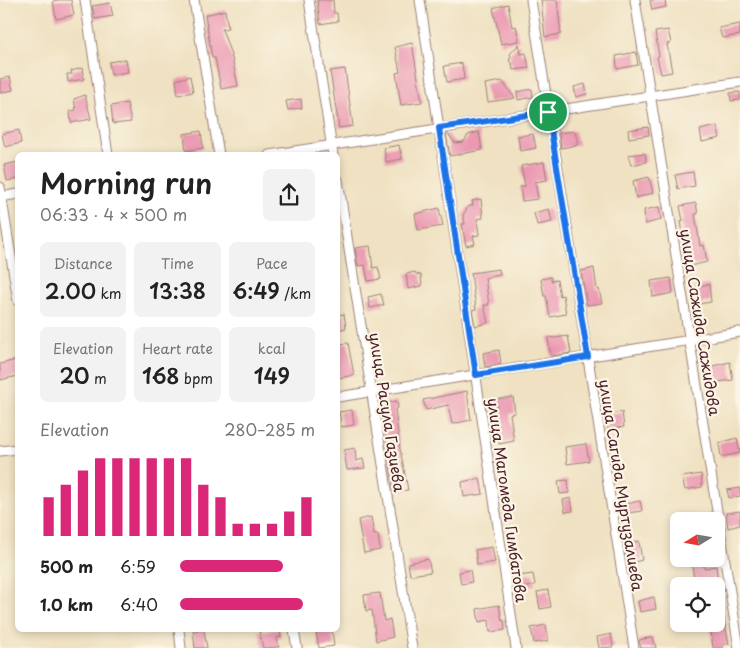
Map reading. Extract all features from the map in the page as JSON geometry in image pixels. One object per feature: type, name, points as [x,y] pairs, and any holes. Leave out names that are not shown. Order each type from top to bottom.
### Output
[{"type":"street","points":[[84,0],[108,152]]},
{"type":"street","points":[[194,0],[219,152]]},
{"type":"street","points":[[309,0],[333,152]]},
{"type":"street","name":"улица Магомеда Гимбатова","points":[[420,0],[516,648]]},
{"type":"street","name":"улица Сагида Муртузалиева","points":[[531,0],[634,648]]},
{"type":"street","name":"улица Сажида Сажидова","points":[[636,0],[739,648]]},
{"type":"street","points":[[289,152],[740,82]]},
{"type":"street","name":"улица Расула Газиева","points":[[340,193],[412,648]]},
{"type":"street","points":[[15,194],[0,194],[15,283]]},
{"type":"street","points":[[340,397],[740,332]]},
{"type":"street","points":[[0,451],[15,448]]},
{"type":"street","points":[[179,632],[181,648]]},
{"type":"street","points":[[294,632],[297,648]]},
{"type":"building","points":[[71,0],[74,15],[56,19],[53,1]]},
{"type":"building","points":[[317,0],[333,0],[334,13],[337,13],[338,21],[320,24]]},
{"type":"building","points":[[541,0],[557,0],[561,34],[545,37]]},
{"type":"building","points":[[650,0],[665,0],[666,7],[652,10]]},
{"type":"building","points":[[110,3],[113,16],[95,19],[92,6]]},
{"type":"building","points":[[508,4],[512,27],[516,26],[519,41],[501,44],[493,8]]},
{"type":"building","points":[[225,10],[228,28],[222,29],[232,58],[238,86],[221,89],[215,58],[212,58],[205,15]]},
{"type":"building","points":[[740,24],[740,35],[722,38],[719,28]]},
{"type":"building","points":[[668,30],[671,43],[667,44],[672,72],[661,74],[657,57],[659,56],[655,32]]},
{"type":"building","points":[[412,43],[422,102],[401,105],[396,73],[400,72],[395,47]]},
{"type":"building","points":[[519,44],[521,54],[526,53],[529,68],[513,70],[512,63],[509,61],[510,54]]},
{"type":"building","points":[[636,52],[638,65],[617,69],[616,56]]},
{"type":"building","points":[[126,59],[128,72],[111,75],[109,62]]},
{"type":"building","points":[[462,63],[464,79],[447,82],[444,66]]},
{"type":"building","points":[[82,68],[84,79],[68,82],[67,74],[72,74],[71,71]]},
{"type":"building","points":[[345,69],[353,126],[339,128],[330,71]]},
{"type":"building","points":[[190,76],[193,92],[178,95],[176,80]]},
{"type":"building","points":[[10,77],[13,90],[0,93],[0,79]]},
{"type":"building","points":[[502,81],[515,98],[488,102],[485,84]]},
{"type":"building","points":[[585,84],[587,94],[576,97],[574,87]]},
{"type":"building","points":[[532,89],[533,97],[518,100],[517,92]]},
{"type":"building","points":[[740,92],[740,100],[731,101],[730,93]]},
{"type":"building","points":[[85,95],[91,119],[71,123],[70,111],[76,110],[74,99]]},
{"type":"building","points":[[301,99],[302,108],[288,110],[286,101]]},
{"type":"building","points":[[127,103],[131,122],[113,124],[111,106]]},
{"type":"building","points":[[717,126],[720,138],[702,142],[700,130]]},
{"type":"building","points":[[648,127],[649,135],[629,138],[628,130]]},
{"type":"building","points":[[19,130],[21,143],[5,147],[2,134]]},
{"type":"building","points":[[201,131],[203,148],[186,151],[184,134]]},
{"type":"building","points":[[575,131],[578,145],[561,148],[559,133]]},
{"type":"building","points":[[479,132],[482,150],[450,156],[446,134],[455,143],[464,142],[468,135]]},
{"type":"building","points":[[533,134],[536,148],[520,151],[518,136]]},
{"type":"building","points":[[399,145],[402,159],[386,162],[384,148]]},
{"type":"building","points":[[645,153],[646,162],[631,165],[628,155]]},
{"type":"building","points":[[544,162],[547,180],[535,182],[538,199],[522,201],[520,187],[525,186],[521,166]]},
{"type":"building","points":[[15,163],[15,180],[7,181],[4,165]]},
{"type":"building","points":[[693,172],[695,186],[678,189],[675,175]]},
{"type":"building","points":[[649,177],[653,193],[636,198],[633,181]]},
{"type":"building","points":[[481,199],[483,218],[477,219],[479,235],[473,236],[475,244],[466,246],[462,224],[465,224],[463,215],[468,207],[473,205],[472,201]]},
{"type":"building","points":[[696,203],[698,214],[695,214],[700,246],[704,245],[707,262],[690,266],[685,247],[680,206]]},
{"type":"building","points":[[659,207],[661,220],[645,224],[644,210]]},
{"type":"building","points":[[439,208],[443,226],[418,230],[415,214]]},
{"type":"building","points":[[549,209],[552,222],[537,225],[534,213]]},
{"type":"building","points":[[370,246],[373,268],[378,267],[381,279],[368,281],[365,265],[358,266],[355,248]]},
{"type":"building","points":[[594,268],[597,290],[599,289],[602,303],[587,305],[581,271]]},
{"type":"building","points":[[499,269],[500,275],[485,278],[489,305],[484,305],[488,323],[475,326],[472,310],[476,309],[471,273]]},
{"type":"building","points":[[415,272],[421,275],[422,286],[408,289],[406,274]]},
{"type":"building","points":[[551,277],[551,281],[557,280],[560,296],[563,295],[566,314],[550,317],[541,279]]},
{"type":"building","points":[[671,278],[673,293],[653,297],[651,281]]},
{"type":"building","points":[[709,284],[711,302],[698,304],[695,287]]},
{"type":"building","points":[[381,294],[384,305],[370,308],[368,297]]},
{"type":"building","points":[[344,314],[346,328],[340,330],[340,315]]},
{"type":"building","points":[[568,336],[571,353],[551,356],[548,339],[550,337]]},
{"type":"building","points":[[348,343],[354,375],[340,378],[340,344]]},
{"type":"building","points":[[499,350],[501,364],[485,367],[483,353]]},
{"type":"building","points":[[15,360],[15,377],[0,380],[0,364]]},
{"type":"building","points":[[730,362],[733,380],[710,383],[708,367]]},
{"type":"building","points":[[467,391],[471,420],[452,424],[448,405],[426,410],[423,400]]},
{"type":"building","points":[[513,397],[515,413],[510,414],[514,441],[499,444],[495,409],[497,407],[496,399]]},
{"type":"building","points":[[397,401],[398,408],[395,409],[408,490],[394,492],[381,404]]},
{"type":"building","points":[[352,410],[354,425],[342,427],[340,412]]},
{"type":"building","points":[[622,412],[624,427],[608,429],[605,415]]},
{"type":"building","points":[[737,438],[740,453],[721,457],[719,443]]},
{"type":"building","points":[[586,444],[589,461],[567,464],[565,447]]},
{"type":"building","points":[[355,448],[356,461],[363,459],[365,468],[347,470],[344,450]]},
{"type":"building","points":[[701,474],[702,487],[685,490],[682,477]]},
{"type":"building","points":[[480,478],[483,494],[464,497],[462,482]]},
{"type":"building","points":[[568,480],[569,493],[560,494],[558,481]]},
{"type":"building","points":[[740,488],[740,496],[729,498],[727,490]]},
{"type":"building","points":[[571,498],[573,511],[565,512],[563,500]]},
{"type":"building","points":[[640,501],[642,511],[620,514],[619,505]]},
{"type":"building","points":[[740,511],[740,525],[728,528],[726,513]]},
{"type":"building","points":[[371,517],[374,535],[378,535],[380,550],[364,553],[358,520]]},
{"type":"building","points":[[639,541],[642,560],[627,564],[624,545]]},
{"type":"building","points":[[492,547],[495,562],[477,565],[475,550]]},
{"type":"building","points":[[428,559],[431,572],[410,575],[408,563]]},
{"type":"building","points":[[692,568],[716,568],[717,577],[694,577]]},
{"type":"building","points":[[470,570],[472,582],[461,584],[459,572]]},
{"type":"building","points":[[533,574],[535,585],[519,589],[518,576]]},
{"type":"building","points":[[548,590],[551,607],[540,609],[537,592]]},
{"type":"building","points":[[380,593],[384,621],[390,619],[393,637],[376,641],[372,610],[366,611],[364,595]]},
{"type":"building","points":[[654,597],[656,609],[640,612],[638,601]]},
{"type":"building","points":[[499,605],[505,630],[490,632],[489,620],[479,622],[477,609]]},
{"type":"building","points":[[546,625],[548,641],[534,643],[531,628]]},
{"type":"building","points":[[725,625],[729,644],[723,644],[723,648],[713,648],[711,632],[725,632]]},
{"type":"building","points":[[193,632],[204,632],[207,648],[195,648]]},
{"type":"building","points":[[259,632],[280,632],[281,637],[277,638],[279,647],[263,648]]},
{"type":"building","points":[[316,632],[332,632],[334,646],[319,648]]},
{"type":"building","points":[[611,634],[613,647],[599,648],[597,637]]},
{"type":"building","points":[[653,637],[656,648],[641,648],[639,640]]},
{"type":"route","points":[[548,112],[588,357],[476,375],[439,128],[548,112]]}]
